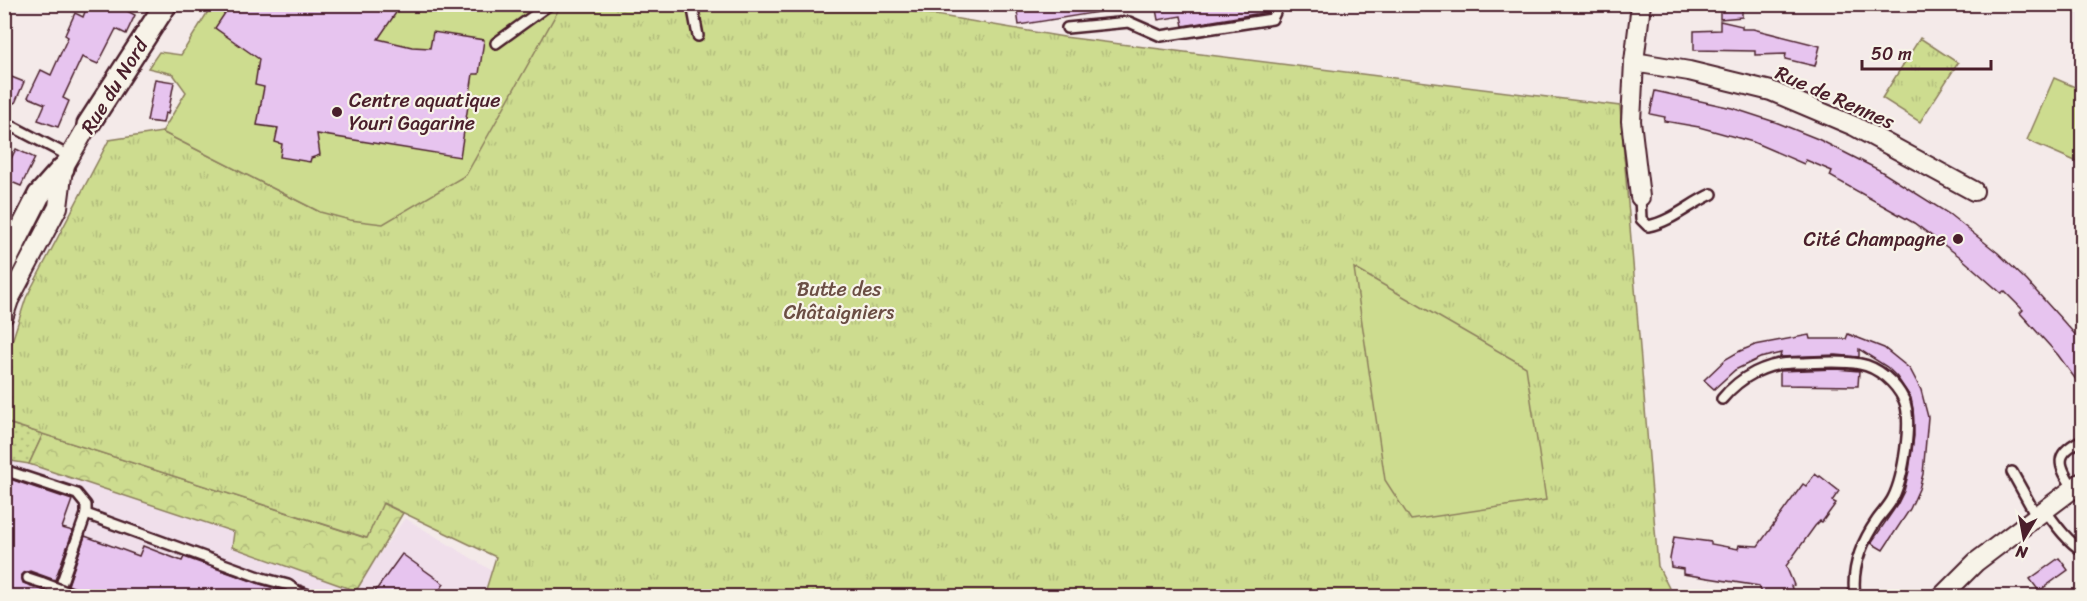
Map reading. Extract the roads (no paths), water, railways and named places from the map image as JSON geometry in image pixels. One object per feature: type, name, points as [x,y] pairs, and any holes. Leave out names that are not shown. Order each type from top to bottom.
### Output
[{"type":"street","name":"Rue du Nord","points":[[4,264],[39,195],[67,163],[88,125],[166,4]]},
{"type":"street","points":[[1640,197],[1631,121],[1634,62],[1641,4]]},
{"type":"street","name":"Rue de Rennes","points":[[1634,62],[1689,70],[1771,91],[1854,126],[1974,191]]},
{"type":"street","name":"Rue du Nord","points":[[4,315],[9,300],[58,207],[67,163]]},
{"type":"street","points":[[1942,597],[1976,562],[2078,485]]},
{"type":"lane","points":[[496,43],[550,4]]},
{"type":"lane","points":[[692,4],[698,36]]},
{"type":"lane","points":[[1067,28],[1129,22],[1161,36],[1272,19],[1279,4]]},
{"type":"lane","points":[[4,122],[67,163]]},
{"type":"lane","points":[[1640,197],[1641,219],[1648,226],[1657,225],[1697,200],[1712,194]]},
{"type":"lane","points":[[1722,399],[1732,386],[1760,369],[1788,362],[1859,364],[1876,369],[1893,383],[1905,401],[1907,423],[1903,469],[1893,499],[1864,541],[1853,580],[1855,597]]},
{"type":"lane","points":[[2078,485],[2061,469],[2062,457],[2065,451],[2082,440]]},
{"type":"lane","points":[[4,470],[77,494],[86,506],[86,514],[57,597]]},
{"type":"lane","points":[[2012,472],[2041,513],[2082,550]]},
{"type":"lane","points":[[86,514],[262,578],[288,585],[304,597]]},
{"type":"lane","points":[[28,578],[74,595]]},
{"type":"place","name":"Centre aquatique Youri Gagarine","points":[[337,112]]},
{"type":"place","name":"Cité Champagne","points":[[1958,239]]},
{"type":"park label","name":"Butte des Châtaigniers","points":[[839,300]]}]
